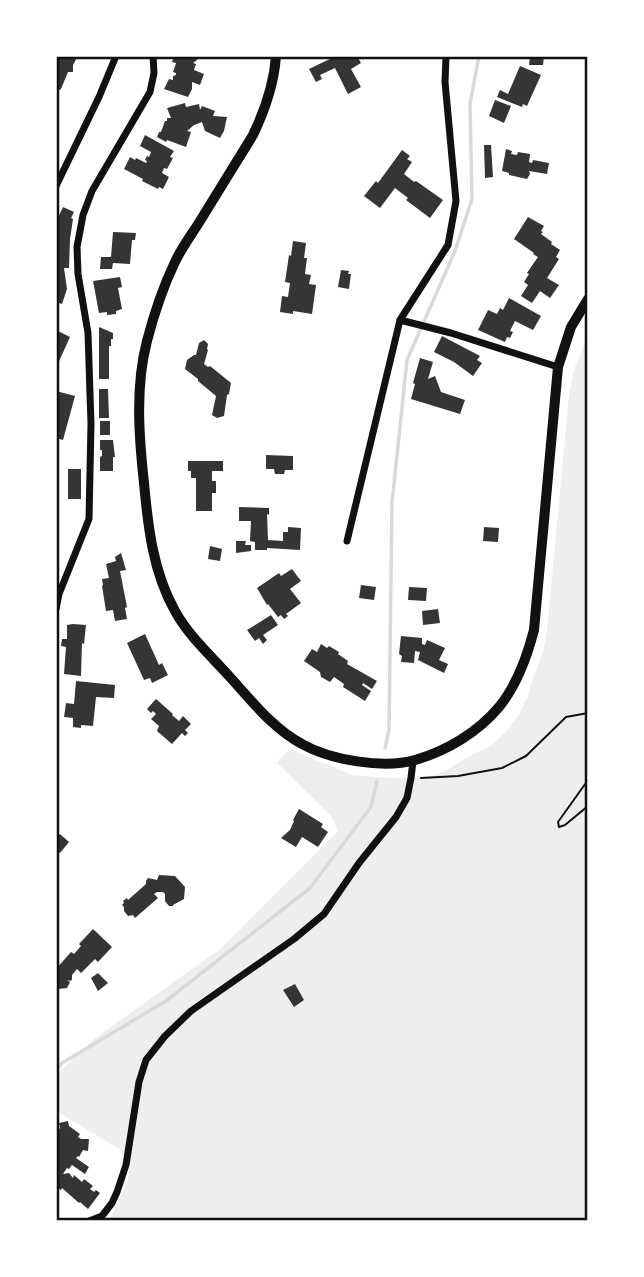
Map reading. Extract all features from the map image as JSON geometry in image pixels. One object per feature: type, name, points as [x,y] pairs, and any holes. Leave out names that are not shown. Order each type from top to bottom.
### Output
[{"type":"main road","points":[[276,56],[270,95],[253,135],[176,260],[160,297],[146,344],[139,416],[141,462],[156,569],[176,613],[200,645],[290,737],[314,750],[352,761],[413,761],[454,744],[470,734],[499,706],[510,690],[529,650],[534,630],[558,367],[571,327],[588,299]]},
{"type":"street","points":[[56,186],[116,56]]},
{"type":"street","points":[[56,609],[59,594],[89,519],[88,333],[78,274],[78,247],[83,215],[92,191],[150,92],[154,73],[153,56]]},
{"type":"street","points":[[347,541],[400,320],[448,245],[456,201],[445,82],[446,56]]},
{"type":"street","points":[[400,320],[558,367]]},
{"type":"street","points":[[89,1221],[102,1216],[117,1192],[125,1165],[139,1082],[146,1060],[165,1036],[191,1011],[294,939],[324,914],[359,863],[396,817],[407,798],[413,761]]},
{"type":"path","points":[[417,778],[458,776],[502,768],[526,756],[566,717],[588,713]]},
{"type":"path","points":[[588,780],[558,822],[559,827],[588,806]]},
{"type":"shaded area","points":[[588,334],[588,1221],[109,1221],[127,1182],[130,1166],[119,1149],[56,1111],[56,1075],[94,1039],[219,950],[338,831],[331,816],[277,763],[289,749],[352,775],[418,778],[436,775],[490,746],[507,731],[518,716],[543,653],[569,395],[574,370]]},
{"type":"building","points":[[56,56],[78,56],[73,72],[68,72],[61,89],[56,92]]},
{"type":"building","points":[[174,56],[198,56],[193,63],[196,64],[194,70],[204,74],[200,85],[192,82],[188,97],[164,89],[169,79],[173,80],[176,75],[173,72],[176,63],[172,62]]},
{"type":"building","points":[[331,56],[357,56],[361,63],[351,69],[361,87],[348,94],[335,68],[320,75],[322,79],[316,82],[309,69],[332,58]]},
{"type":"building","points":[[530,56],[544,56],[543,65],[529,65]]},
{"type":"building","points":[[520,66],[541,75],[527,106],[523,104],[522,107],[497,97],[500,90],[508,94]]},
{"type":"building","points":[[495,100],[511,106],[504,123],[489,116]]},
{"type":"building","points":[[185,103],[186,107],[199,104],[200,110],[202,106],[215,111],[213,116],[227,117],[220,138],[205,131],[202,122],[187,131],[191,132],[186,147],[157,137],[167,118],[171,118],[167,108]]},
{"type":"building","points":[[145,135],[174,151],[167,169],[164,168],[162,173],[169,177],[163,189],[142,181],[143,179],[124,169],[130,157],[146,163],[145,160],[151,152],[140,146]]},
{"type":"building","points":[[484,145],[491,145],[493,177],[485,178]]},
{"type":"building","points":[[506,149],[512,151],[511,154],[530,154],[529,162],[532,163],[533,160],[549,163],[547,174],[529,171],[527,179],[502,171]]},
{"type":"building","points":[[402,150],[410,156],[407,159],[412,162],[404,174],[443,200],[430,218],[395,188],[380,208],[364,196],[376,181],[378,183]]},
{"type":"building","points":[[63,207],[74,212],[71,218],[69,268],[64,268],[67,289],[62,304],[56,302],[56,222]]},
{"type":"building","points":[[528,217],[544,226],[541,234],[560,250],[556,257],[559,259],[547,278],[559,285],[550,298],[540,291],[532,303],[521,296],[528,285],[524,282],[529,274],[527,273],[538,257],[514,239]]},
{"type":"building","points":[[113,232],[136,233],[135,240],[132,240],[130,264],[113,263],[112,269],[100,269],[101,257],[111,257]]},
{"type":"building","points":[[293,241],[306,243],[305,274],[311,275],[309,284],[316,285],[312,314],[280,312],[282,296],[288,297],[290,283],[285,282]]},
{"type":"building","points":[[341,270],[351,274],[349,289],[338,287]]},
{"type":"building","points":[[120,277],[122,287],[118,288],[122,309],[116,311],[116,314],[99,313],[93,281]]},
{"type":"building","points":[[509,298],[541,316],[533,330],[515,321],[510,331],[513,332],[505,342],[478,330],[488,310],[497,314],[500,308],[503,310]]},
{"type":"building","points":[[99,327],[113,333],[109,346],[109,379],[99,379]]},
{"type":"building","points":[[56,330],[70,337],[56,368]]},
{"type":"building","points":[[442,336],[480,356],[477,360],[482,363],[473,376],[434,352]]},
{"type":"building","points":[[204,340],[208,344],[208,350],[204,364],[231,383],[224,416],[217,418],[212,415],[216,396],[185,369],[187,360],[196,355],[199,343]]},
{"type":"building","points":[[420,358],[433,362],[428,379],[435,376],[441,392],[465,400],[460,414],[411,399]]},
{"type":"building","points":[[99,389],[108,389],[109,418],[99,418]]},
{"type":"building","points":[[56,391],[75,396],[63,440],[56,438]]},
{"type":"building","points":[[100,421],[110,421],[110,435],[100,435]]},
{"type":"building","points":[[100,440],[113,440],[113,471],[100,471]]},
{"type":"building","points":[[266,455],[293,456],[293,470],[275,474],[274,469],[266,469]]},
{"type":"building","points":[[188,461],[223,461],[223,471],[212,471],[212,481],[216,481],[216,493],[212,493],[212,511],[196,511],[196,478],[191,478]]},
{"type":"building","points":[[68,469],[81,469],[81,499],[68,499]]},
{"type":"building","points":[[239,507],[269,508],[268,540],[283,541],[283,532],[288,532],[288,527],[301,528],[300,550],[255,550],[255,542],[250,541],[251,521],[239,521]]},
{"type":"building","points":[[484,527],[499,528],[498,542],[483,541]]},
{"type":"building","points":[[236,541],[246,541],[245,545],[251,545],[251,551],[236,553]]},
{"type":"building","points":[[210,546],[222,549],[220,561],[208,559]]},
{"type":"building","points":[[121,553],[126,570],[120,571],[127,619],[115,621],[113,610],[106,611],[102,579],[109,578],[106,564],[116,561],[115,557]]},
{"type":"building","points":[[292,569],[301,581],[290,589],[301,603],[286,614],[288,616],[284,619],[281,615],[278,617],[267,605],[257,588],[279,573],[281,576]]},
{"type":"building","points":[[361,585],[376,587],[374,600],[359,598]]},
{"type":"building","points":[[409,587],[427,588],[426,601],[408,600]]},
{"type":"building","points":[[438,609],[440,623],[423,625],[422,611]]},
{"type":"building","points":[[271,615],[278,625],[263,635],[267,640],[263,644],[259,638],[255,641],[247,630]]},
{"type":"building","points":[[67,625],[86,625],[84,644],[82,643],[81,676],[64,674],[66,647],[61,646],[62,639],[67,639]]},
{"type":"building","points":[[145,634],[159,665],[162,663],[168,675],[152,683],[150,678],[144,680],[127,643]]},
{"type":"building","points":[[401,636],[422,638],[422,644],[425,645],[427,640],[445,648],[439,660],[448,664],[444,673],[418,660],[420,652],[415,651],[414,663],[401,662]]},
{"type":"building","points":[[321,644],[339,652],[338,654],[348,661],[347,664],[377,681],[372,689],[363,683],[362,685],[371,691],[365,701],[343,687],[344,684],[334,677],[330,682],[321,677],[320,672],[304,661],[312,649],[317,652]]},
{"type":"building","points":[[76,681],[115,685],[114,698],[96,697],[93,726],[73,727],[73,718],[64,717],[66,703],[74,704]]},
{"type":"building","points":[[156,699],[179,721],[183,716],[191,724],[185,730],[188,733],[185,736],[182,733],[172,744],[157,731],[159,726],[151,719],[156,714],[147,709]]},
{"type":"building","points":[[299,809],[323,824],[321,827],[328,832],[318,847],[302,837],[296,847],[281,838],[290,830]]},
{"type":"building","points":[[60,834],[69,842],[60,853],[56,850],[56,839]]},
{"type":"building","points":[[159,875],[175,876],[185,887],[184,899],[169,906],[165,901],[165,894],[157,892],[154,894],[158,898],[135,918],[133,915],[128,916],[122,905],[123,901],[127,898],[128,900],[146,884],[148,878],[157,880]]},
{"type":"building","points":[[93,929],[112,947],[98,962],[95,959],[81,973],[77,969],[71,981],[67,980],[70,982],[67,988],[58,989],[56,969],[71,952],[74,954]]},
{"type":"building","points":[[98,973],[108,983],[98,991],[91,978]]},
{"type":"building","points":[[295,984],[304,1000],[294,1007],[283,990]]},
{"type":"building","points":[[68,1121],[69,1126],[80,1134],[78,1137],[89,1139],[88,1151],[83,1150],[76,1158],[89,1167],[85,1174],[72,1165],[63,1174],[69,1173],[73,1178],[74,1175],[82,1182],[84,1179],[93,1186],[90,1189],[100,1193],[88,1209],[62,1188],[61,1190],[56,1187],[56,1133],[60,1128],[59,1123]]},
{"type":"waterway","points":[[385,748],[389,730],[392,503],[407,360],[455,251],[472,199],[470,104],[479,56]]},
{"type":"waterway","points":[[56,1071],[62,1063],[166,1001],[310,888],[371,807],[377,781]]}]
